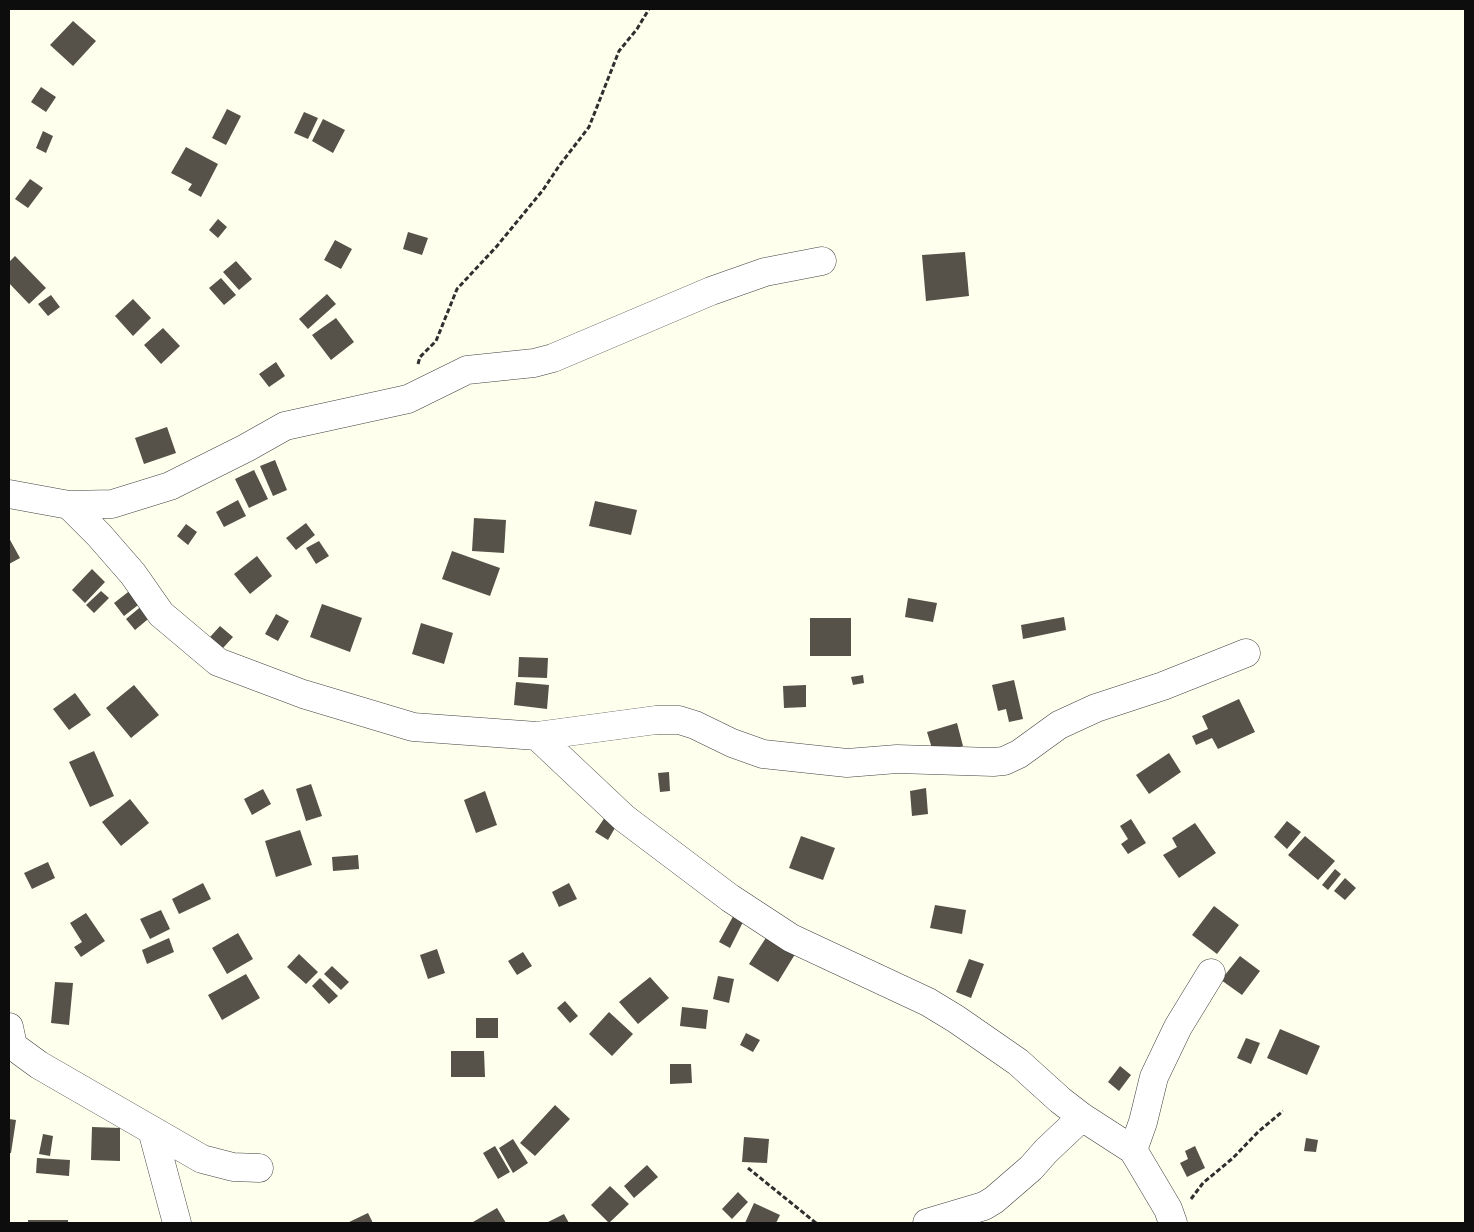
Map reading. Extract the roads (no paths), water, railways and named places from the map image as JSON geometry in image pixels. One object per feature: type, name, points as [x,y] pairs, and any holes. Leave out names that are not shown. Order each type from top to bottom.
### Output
[{"type":"street","points":[[9,494],[69,505],[112,504],[170,486],[285,426],[408,399],[467,370],[534,363],[553,358],[702,295],[756,275],[822,261]]},
{"type":"street","points":[[69,505],[99,535],[133,574],[161,614],[218,662],[303,694],[413,727],[537,736],[656,720],[679,720],[763,754],[847,763],[897,759],[1004,761],[1019,754],[1059,725],[1096,708],[1163,686],[1246,654]]},
{"type":"street","points":[[537,736],[624,818],[730,898],[791,938],[928,1002],[1018,1062],[1082,1117],[1133,1150],[1168,1209],[1180,1214]]},
{"type":"street","points":[[1133,1150],[1143,1122],[1154,1077],[1178,1027],[1211,973]]},
{"type":"street","points":[[10,1041],[39,1065],[202,1159],[233,1167],[259,1168]]},
{"type":"street","points":[[927,1223],[984,1206],[994,1200],[1031,1168],[1082,1117]]},
{"type":"street","points":[[152,1130],[177,1223]]}]
